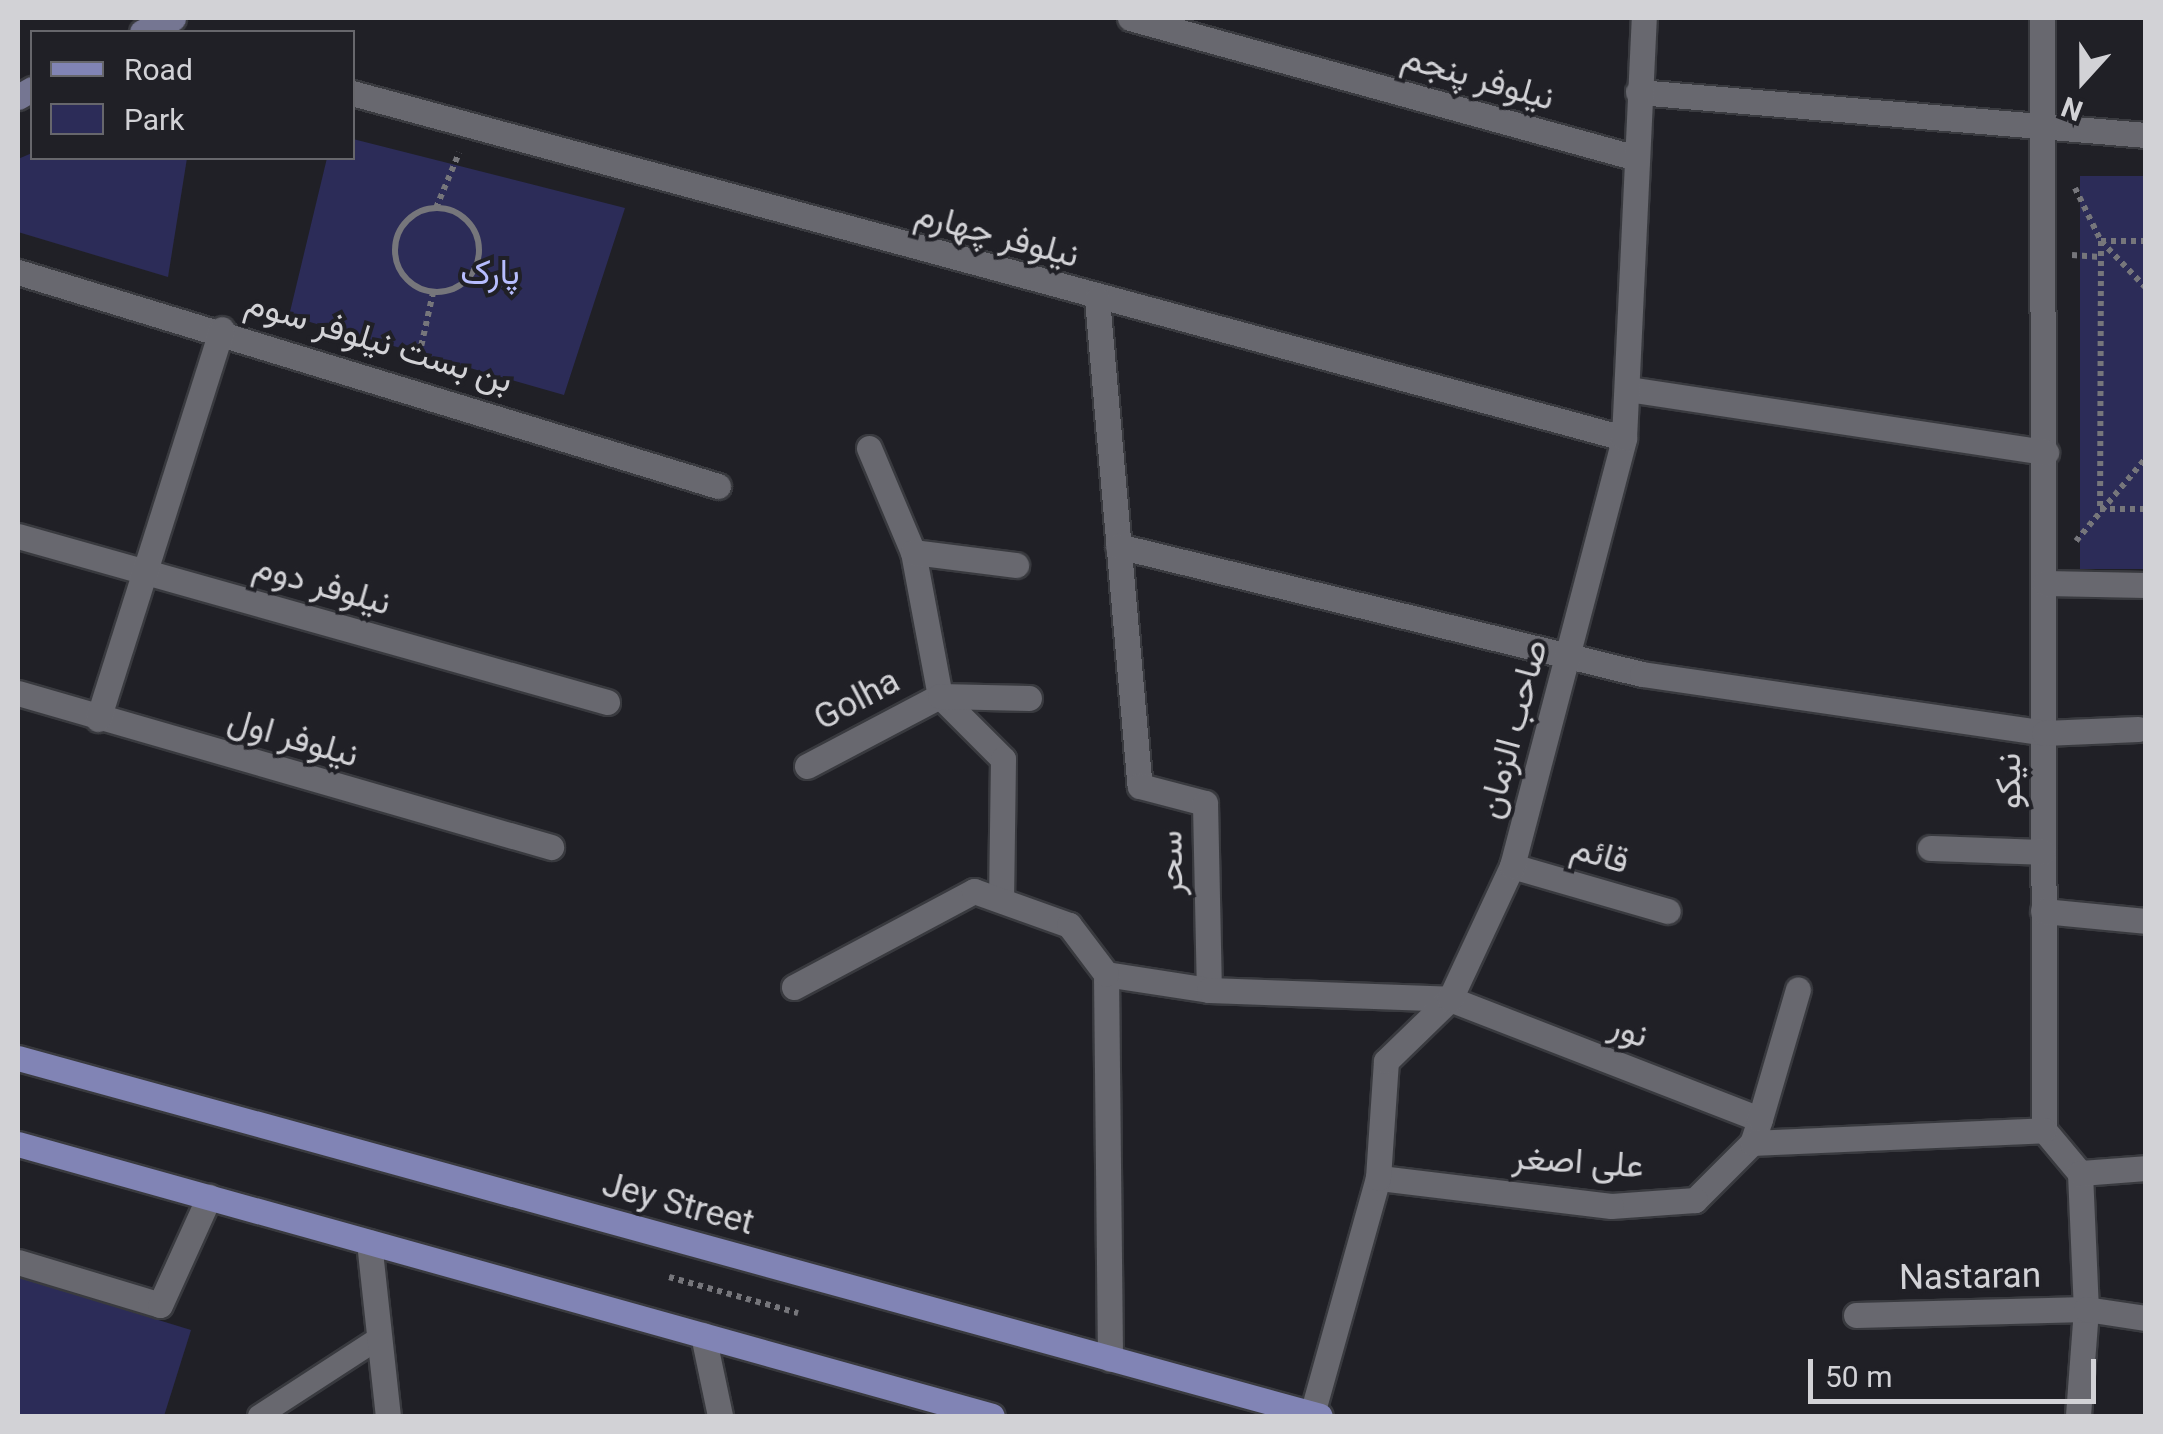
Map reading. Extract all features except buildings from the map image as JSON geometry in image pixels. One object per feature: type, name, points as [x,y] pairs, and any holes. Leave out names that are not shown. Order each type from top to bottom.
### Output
[{"type":"main road","points":[[146,30],[173,18]]},
{"type":"main road","name":"Jey Street","points":[[18,1058],[1316,1415]]},
{"type":"main road","points":[[18,1144],[992,1416]]},
{"type":"street","name":"نیلوفر پنجم","points":[[1130,18],[1633,157]]},
{"type":"street","name":"صاحب الزمان","points":[[1316,1415],[1378,1178],[1386,1061],[1450,998],[1512,866],[1570,658],[1624,438],[1633,157],[1644,18]]},
{"type":"street","points":[[2042,18],[2047,133]]},
{"type":"street","points":[[1638,92],[1914,110],[2047,133],[2146,136]]},
{"type":"street","name":"نیلوفر چهارم","points":[[355,94],[1096,299],[1624,438]]},
{"type":"street","name":"نیکو","points":[[2044,1130],[2047,133]]},
{"type":"street","name":"بن بست نیلوفر سوم","points":[[18,272],[222,330],[718,486]]},
{"type":"street","name":"سحر","points":[[1096,299],[1140,786],[1206,803],[1208,990]]},
{"type":"street","points":[[98,719],[222,330]]},
{"type":"street","points":[[1628,389],[2046,452]]},
{"type":"street","points":[[869,448],[913,552],[940,696],[1003,759],[1001,900]]},
{"type":"street","name":"نیلوفر دوم","points":[[18,536],[606,702]]},
{"type":"street","points":[[1118,546],[1570,658],[2044,733],[2138,729]]},
{"type":"street","points":[[913,552],[1016,565]]},
{"type":"street","points":[[2045,583],[2146,585]]},
{"type":"street","name":"نیلوفر اول","points":[[18,693],[552,847]]},
{"type":"street","points":[[940,696],[1029,698]]},
{"type":"street","name":"Golha","points":[[806,766],[940,696]]},
{"type":"street","points":[[1930,848],[2044,852]]},
{"type":"street","name":"قائم","points":[[1512,866],[1668,912]]},
{"type":"street","points":[[794,986],[974,890],[1069,925],[1106,974],[1110,1359]]},
{"type":"street","points":[[2043,912],[2146,921]]},
{"type":"street","points":[[1106,974],[1208,990]]},
{"type":"street","points":[[1798,988],[1756,1131],[2044,1130],[2080,1174],[2086,1310],[2078,1416]]},
{"type":"street","name":"نور","points":[[1208,990],[1450,998],[1756,1131]]},
{"type":"street","name":"علی اصغر","points":[[1378,1178],[1611,1206],[1695,1200],[1756,1131]]},
{"type":"street","points":[[2080,1174],[2146,1168]]},
{"type":"street","points":[[18,1262],[160,1306],[208,1197]]},
{"type":"street","points":[[369,1242],[376,1340],[388,1416]]},
{"type":"street","name":"Nastaran","points":[[1856,1316],[2086,1310],[2146,1318]]},
{"type":"street","points":[[704,1335],[720,1416]]},
{"type":"lane","points":[[259,1416],[376,1340]]},
{"type":"path","points":[[436,208],[470,126]]},
{"type":"path","points":[[2047,133],[2101,241],[2146,288]]},
{"type":"path","points":[[436,208],[472,226],[480,252],[470,278],[433,293],[408,280],[395,256],[410,217],[436,208]]},
{"type":"path","points":[[2101,241],[2146,241]]},
{"type":"path","points":[[2100,509],[2101,241]]},
{"type":"path","points":[[412,389],[433,293]]},
{"type":"path","points":[[2045,583],[2100,509],[2146,458]]},
{"type":"path","points":[[2100,509],[2146,509]]},
{"type":"path","points":[[654,1322],[681,1241]]},
{"type":"path","points":[[669,1277],[798,1313]]},
{"type":"green space","name":"پارک","points":[[355,140],[625,208],[564,395],[289,316],[327,160],[355,160]]},
{"type":"green space","points":[[30,154],[30,160],[187,160],[168,277],[18,232],[18,159]]},
{"type":"green space","points":[[2080,176],[2145,176],[2145,569],[2080,569]]},
{"type":"green space","points":[[18,1277],[191,1330],[164,1416],[18,1416]]}]
